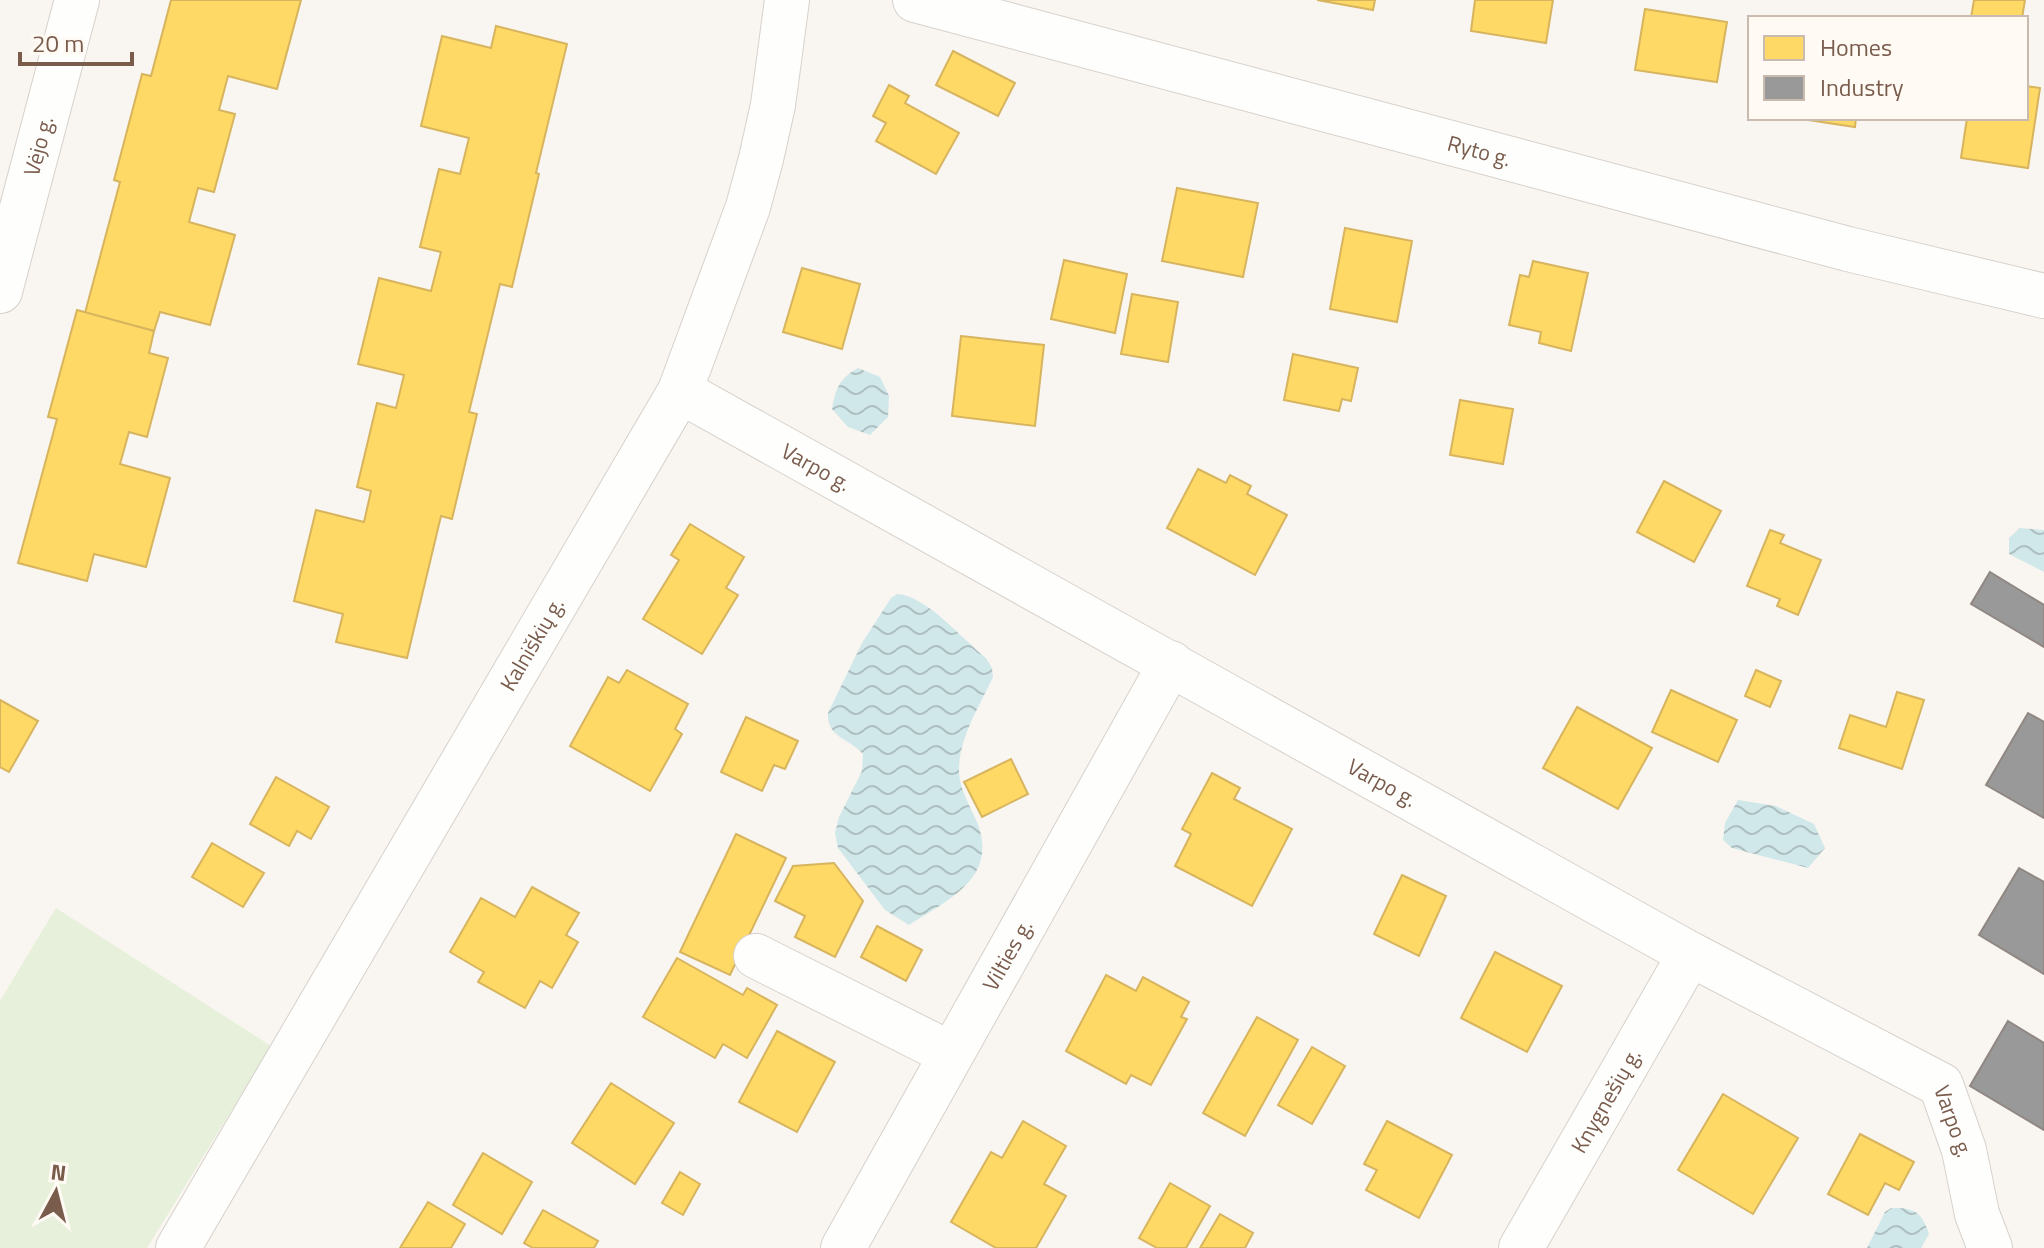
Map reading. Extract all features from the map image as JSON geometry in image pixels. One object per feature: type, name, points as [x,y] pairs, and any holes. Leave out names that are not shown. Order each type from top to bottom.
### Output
[{"type":"street","name":"Vėjo g.","points":[[0,291],[77,0]]},
{"type":"street","name":"Kalniškių g.","points":[[178,1248],[680,391],[748,207],[758,171],[773,105],[787,0]]},
{"type":"street","name":"Ryto g.","points":[[915,0],[1848,249],[2044,296]]},
{"type":"street","name":"Varpo g.","points":[[680,391],[1690,954],[1941,1085],[1964,1150],[1977,1214],[1990,1248]]},
{"type":"street","name":"Vilties g.","points":[[843,1248],[1171,663]]},
{"type":"street","name":"Knygnešių g.","points":[[1521,1248],[1690,954]]},
{"type":"street","points":[[756,956],[951,1054]]},
{"type":"green space","points":[[56,908],[271,1046],[147,1248],[0,1248],[0,1001]]},
{"type":"water","points":[[858,368],[880,377],[889,396],[888,417],[870,435],[848,427],[832,409],[839,385]]},
{"type":"water","points":[[2020,528],[2044,530],[2044,572],[2009,554],[2009,538]]},
{"type":"water","points":[[897,594],[920,602],[944,620],[986,658],[993,677],[967,733],[959,768],[962,788],[982,840],[982,857],[976,872],[954,896],[909,925],[885,910],[838,848],[835,833],[839,817],[862,771],[863,754],[831,728],[828,713],[862,643],[891,598]]},
{"type":"water","points":[[1738,800],[1776,806],[1814,824],[1825,848],[1808,868],[1732,848],[1723,840],[1725,823]]},
{"type":"water","points":[[1891,1208],[1911,1210],[1920,1216],[1929,1234],[1921,1248],[1867,1248],[1885,1212]]},
{"type":"building: Homes","points":[[171,0],[301,0],[277,89],[228,76],[219,110],[235,114],[214,192],[198,188],[189,222],[235,235],[210,325],[160,312],[154,331],[85,313],[120,182],[114,180],[142,74],[151,76]]},
{"type":"building: Homes","points":[[1317,0],[1375,0],[1373,10]]},
{"type":"building: Homes","points":[[1475,0],[1553,0],[1546,43],[1471,31]]},
{"type":"building: Homes","points":[[1974,0],[2025,0],[2022,16],[1971,16]]},
{"type":"building: Homes","points":[[1645,9],[1727,22],[1717,82],[1635,70]]},
{"type":"building: Homes","points":[[496,26],[567,44],[512,287],[500,284],[469,412],[477,414],[452,519],[441,516],[407,658],[336,642],[343,614],[294,601],[316,510],[364,522],[371,491],[357,487],[377,403],[396,408],[404,375],[358,364],[379,278],[431,291],[441,252],[420,247],[439,169],[460,174],[469,138],[421,126],[442,36],[491,48]]},
{"type":"building: Homes","points":[[953,51],[1015,83],[998,116],[936,85]]},
{"type":"building: Homes","points":[[889,85],[909,96],[905,103],[959,133],[936,174],[876,141],[886,123],[873,116]]},
{"type":"building: Homes","points":[[2028,86],[2040,88],[2028,168],[1961,158],[1967,120],[2028,120]]},
{"type":"building: Homes","points":[[1808,120],[1856,120],[1855,127]]},
{"type":"building: Homes","points":[[1177,188],[1258,203],[1243,277],[1162,261]]},
{"type":"building: Homes","points":[[1345,228],[1412,241],[1397,322],[1330,309]]},
{"type":"building: Homes","points":[[1064,260],[1127,274],[1115,333],[1051,319]]},
{"type":"building: Homes","points":[[1533,261],[1588,273],[1571,351],[1539,343],[1541,332],[1509,325],[1520,275],[1529,277]]},
{"type":"building: Homes","points":[[802,268],[860,284],[842,349],[783,332]]},
{"type":"building: Homes","points":[[1132,294],[1178,302],[1168,362],[1121,354]]},
{"type":"building: Homes","points":[[77,310],[154,331],[149,353],[168,358],[147,437],[129,432],[120,464],[170,478],[146,567],[94,554],[87,581],[18,563],[57,419],[48,417]]},
{"type":"building: Homes","points":[[961,336],[1044,345],[1035,426],[952,416]]},
{"type":"building: Homes","points":[[1293,354],[1358,368],[1351,401],[1342,399],[1339,411],[1284,400]]},
{"type":"building: Homes","points":[[1460,400],[1513,409],[1503,464],[1450,455]]},
{"type":"building: Homes","points":[[1198,469],[1226,483],[1230,475],[1251,486],[1247,494],[1287,515],[1255,575],[1167,528]]},
{"type":"building: Homes","points":[[1664,481],[1721,511],[1694,562],[1637,532]]},
{"type":"building: Homes","points":[[690,524],[744,557],[726,588],[738,595],[702,654],[643,619],[679,560],[671,555]]},
{"type":"building: Homes","points":[[1770,530],[1784,535],[1780,543],[1821,560],[1798,615],[1777,606],[1780,599],[1747,586]]},
{"type":"building: Homes","points":[[627,670],[688,704],[675,729],[682,734],[650,791],[570,746],[608,677],[619,683]]},
{"type":"building: Homes","points":[[1756,670],[1781,681],[1770,707],[1745,696]]},
{"type":"building: Homes","points":[[1671,690],[1737,720],[1718,762],[1652,732]]},
{"type":"building: Homes","points":[[1897,692],[1924,700],[1902,769],[1839,748],[1850,715],[1886,727]]},
{"type":"building: Homes","points":[[0,700],[38,721],[9,772],[0,767]]},
{"type":"building: Homes","points":[[1577,707],[1652,748],[1618,809],[1543,768]]},
{"type":"building: Homes","points":[[746,717],[798,741],[785,769],[774,765],[762,791],[721,772]]},
{"type":"building: Homes","points":[[1011,759],[1028,794],[982,817],[964,782]]},
{"type":"building: Homes","points":[[1212,773],[1240,788],[1234,799],[1292,829],[1252,906],[1175,866],[1191,834],[1182,829]]},
{"type":"building: Homes","points":[[276,777],[329,807],[311,839],[297,831],[289,846],[250,824]]},
{"type":"building: Homes","points":[[736,834],[786,858],[730,975],[680,952]]},
{"type":"building: Homes","points":[[212,843],[264,873],[243,907],[192,877]]},
{"type":"building: Homes","points":[[834,863],[863,901],[835,957],[795,937],[805,916],[775,901],[793,866]]},
{"type":"building: Homes","points":[[1402,875],[1446,896],[1419,956],[1374,934]]},
{"type":"building: Homes","points":[[532,887],[579,913],[566,935],[578,942],[552,988],[540,981],[525,1008],[478,982],[484,972],[450,952],[481,898],[515,917]]},
{"type":"building: Homes","points":[[877,926],[922,950],[906,981],[861,957]]},
{"type":"building: Homes","points":[[1495,952],[1562,986],[1527,1052],[1461,1018]]},
{"type":"building: Homes","points":[[677,958],[743,995],[747,988],[777,1005],[747,1058],[723,1044],[715,1058],[643,1017]]},
{"type":"building: Homes","points":[[1106,975],[1136,991],[1143,977],[1189,1002],[1181,1017],[1187,1019],[1151,1085],[1131,1075],[1126,1084],[1066,1051]]},
{"type":"building: Homes","points":[[1257,1017],[1298,1040],[1245,1136],[1203,1113]]},
{"type":"building: Homes","points":[[777,1031],[835,1062],[797,1132],[739,1102]]},
{"type":"building: Homes","points":[[1312,1047],[1345,1066],[1312,1124],[1278,1105]]},
{"type":"building: Homes","points":[[611,1083],[674,1123],[635,1184],[572,1143]]},
{"type":"building: Homes","points":[[1723,1094],[1798,1138],[1753,1214],[1678,1170]]},
{"type":"building: Homes","points":[[1023,1121],[1066,1146],[1044,1184],[1066,1196],[1036,1248],[996,1248],[951,1222],[991,1152],[1002,1158]]},
{"type":"building: Homes","points":[[1387,1121],[1452,1155],[1419,1218],[1366,1190],[1377,1170],[1364,1164]]},
{"type":"building: Homes","points":[[1860,1134],[1914,1162],[1899,1190],[1885,1183],[1868,1215],[1828,1194]]},
{"type":"building: Homes","points":[[483,1153],[532,1182],[502,1234],[453,1205]]},
{"type":"building: Homes","points":[[680,1172],[700,1184],[683,1215],[662,1203]]},
{"type":"building: Homes","points":[[1170,1183],[1210,1206],[1186,1248],[1157,1248],[1139,1238]]},
{"type":"building: Homes","points":[[428,1202],[465,1224],[451,1248],[400,1248]]},
{"type":"building: Homes","points":[[543,1210],[598,1241],[594,1248],[533,1248],[524,1243]]},
{"type":"building: Homes","points":[[1220,1214],[1253,1233],[1245,1248],[1200,1248]]},
{"type":"building: Industry","points":[[1990,572],[2044,605],[2044,647],[1971,604]]},
{"type":"building: Industry","points":[[2028,713],[2044,722],[2044,818],[1986,785]]},
{"type":"building: Industry","points":[[2019,868],[2044,882],[2044,974],[1979,935]]},
{"type":"building: Industry","points":[[2008,1021],[2044,1043],[2044,1130],[1970,1086]]}]
